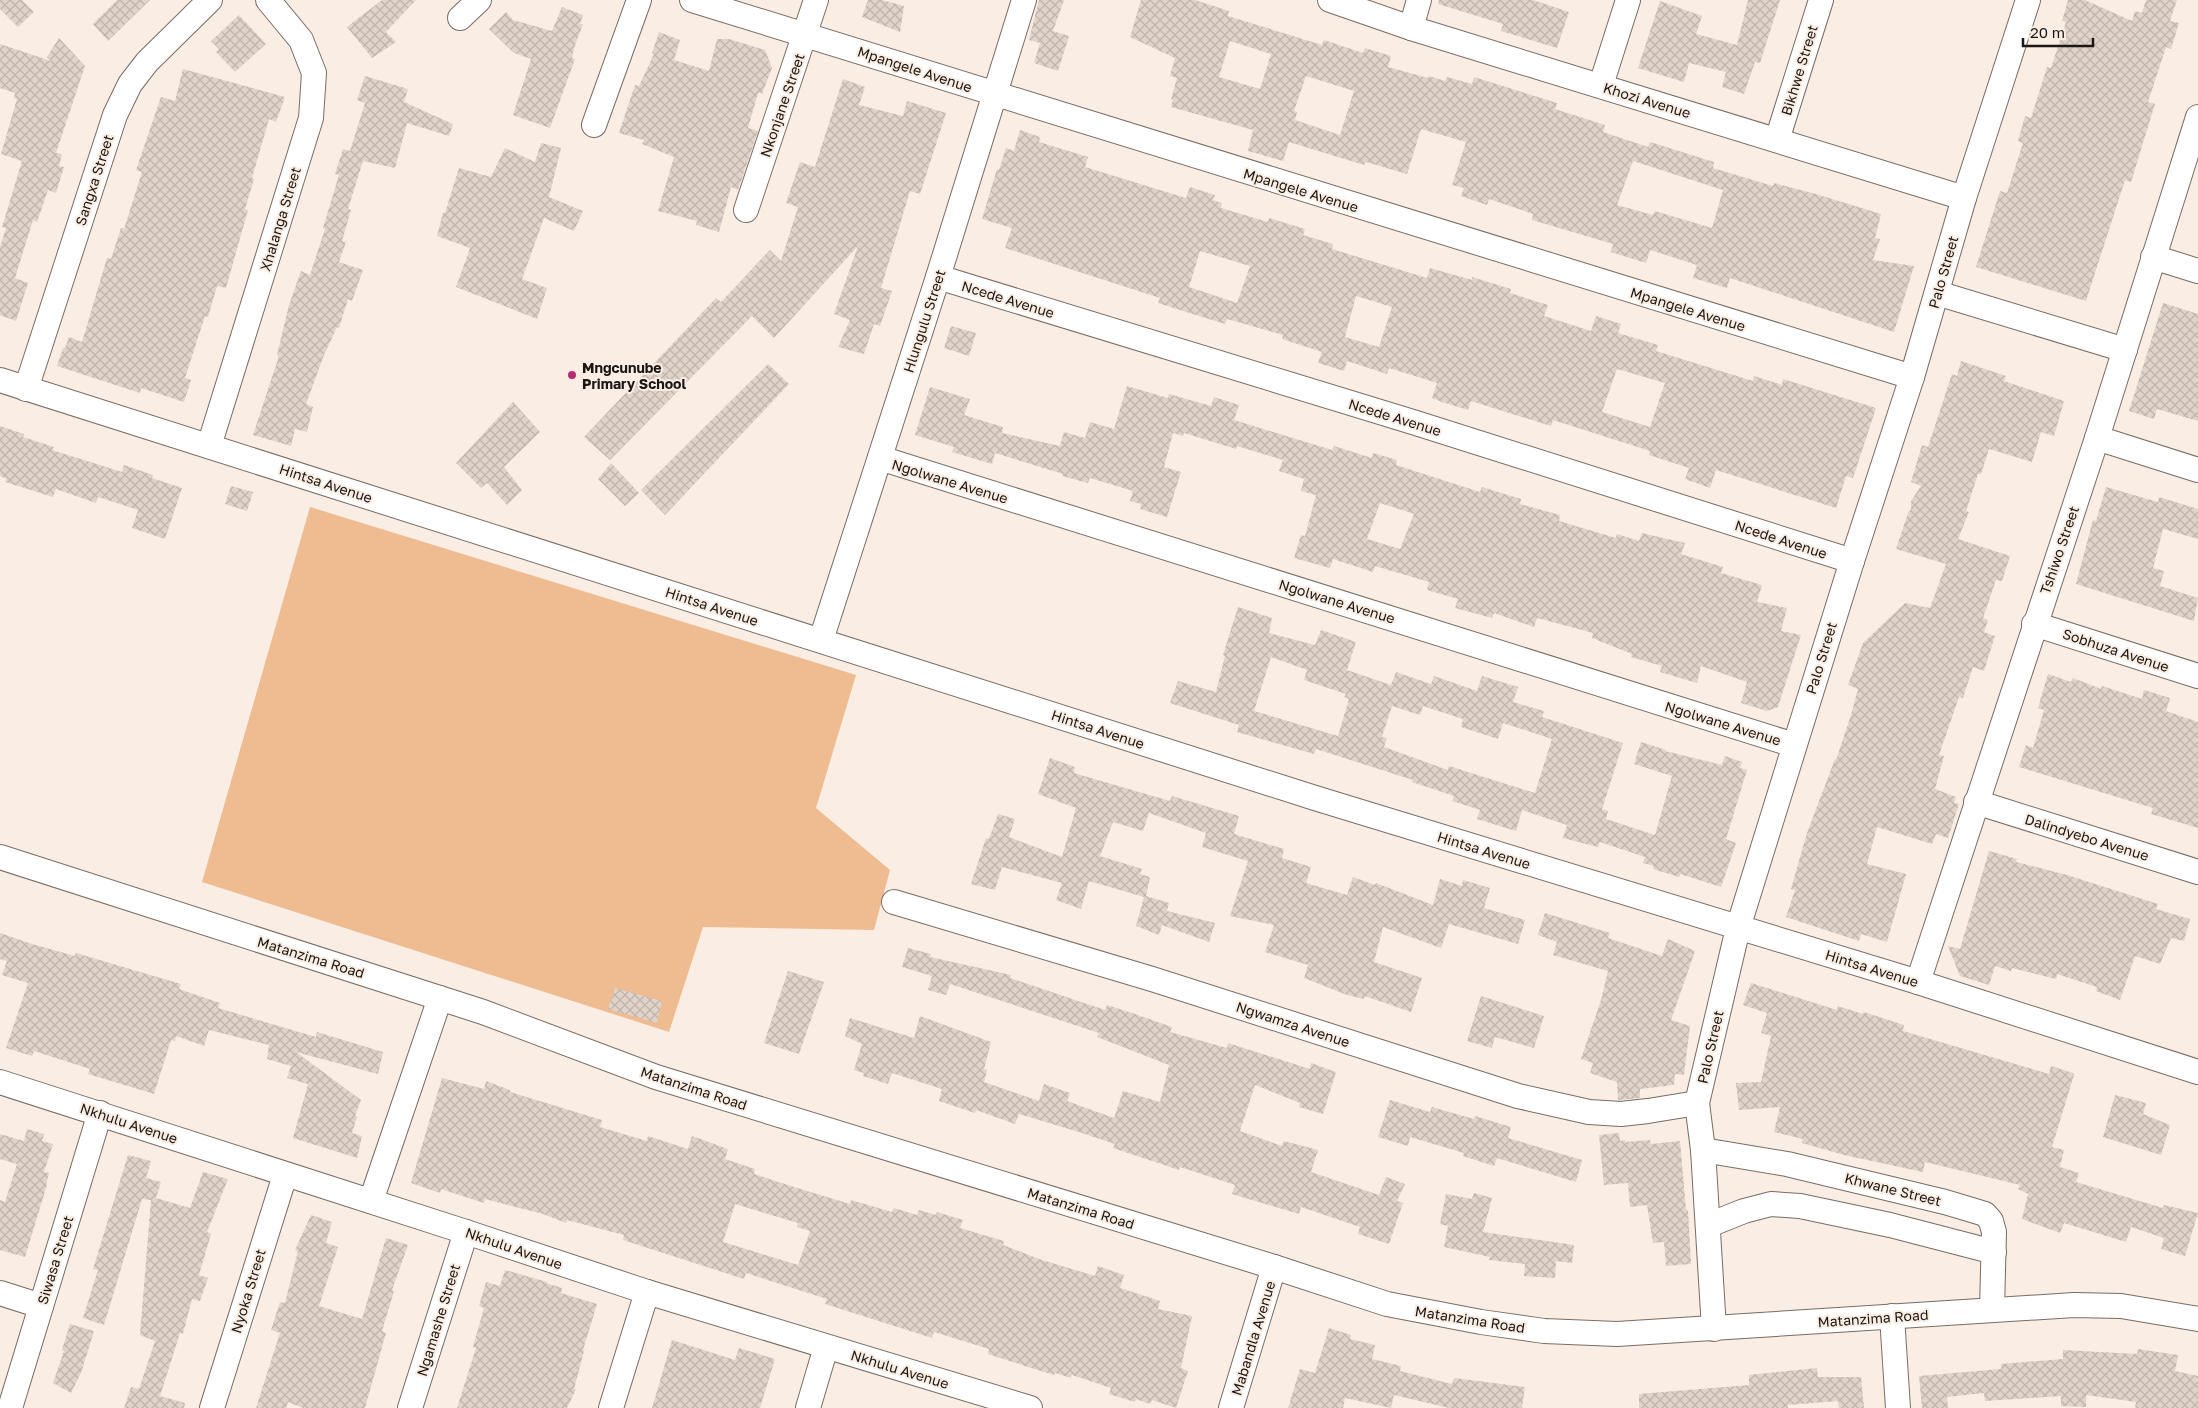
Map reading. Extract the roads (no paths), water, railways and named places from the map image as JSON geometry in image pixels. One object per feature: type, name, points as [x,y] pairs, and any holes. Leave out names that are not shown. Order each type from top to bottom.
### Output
[{"type":"street","name":"Sangxa Street","points":[[26,389],[116,114],[130,84],[147,62],[210,0]]},
{"type":"street","name":"Xhalanga Street","points":[[209,446],[311,118],[314,73],[301,40],[268,0]]},
{"type":"street","points":[[460,18],[479,0]]},
{"type":"street","points":[[594,126],[638,0]]},
{"type":"street","name":"Mpangele Avenue","points":[[692,0],[994,95],[1912,377]]},
{"type":"street","name":"Nkonjane Street","points":[[746,210],[806,35],[816,0]]},
{"type":"street","name":"Hlungulu Street","points":[[820,640],[938,278],[1024,0]]},
{"type":"street","name":"Khozi Avenue","points":[[1330,0],[1410,28],[1601,85],[1964,198]]},
{"type":"street","points":[[1410,28],[1419,0]]},
{"type":"street","points":[[1601,85],[1628,0]]},
{"type":"street","name":"Bikhwe Street","points":[[1777,140],[1821,0]]},
{"type":"street","name":"Palo Street","points":[[1714,1329],[1709,1225],[1697,1103],[1738,928],[1852,561],[1912,377],[1964,198],[2028,0]]},
{"type":"street","name":"Tshiwo Street","points":[[1918,982],[2034,624],[2097,438],[2198,117]]},
{"type":"street","points":[[2154,257],[2198,271]]},
{"type":"street","name":"Ncede Avenue","points":[[938,278],[1416,423],[1852,561]]},
{"type":"street","points":[[1937,293],[2124,350]]},
{"type":"street","name":"Hintsa Avenue","points":[[0,380],[1325,801],[1918,982],[2198,1072]]},
{"type":"street","points":[[2097,438],[2198,470]]},
{"type":"street","name":"Ngolwane Avenue","points":[[880,458],[1794,745]]},
{"type":"street","name":"Sobhuza Avenue","points":[[2034,624],[2198,676]]},
{"type":"street","name":"Dalindyebo Avenue","points":[[1976,802],[2198,872]]},
{"type":"street","name":"Matanzima Road","points":[[0,858],[483,1012],[656,1077],[1274,1267],[1387,1304],[1481,1322],[1544,1331],[1617,1334],[2074,1305],[2121,1306],[2198,1319]]},
{"type":"street","name":"Ngwamza Avenue","points":[[894,902],[1152,980],[1526,1098],[1589,1112],[1621,1114],[1697,1103]]},
{"type":"street","points":[[371,1201],[440,998]]},
{"type":"street","name":"Nkhulu Avenue","points":[[0,1082],[647,1292],[1017,1406]]},
{"type":"street","name":"Siwasa Street","points":[[10,1408],[100,1113]]},
{"type":"street","name":"Khwane Street","points":[[1703,1150],[1787,1164],[1985,1214],[1991,1221],[1994,1232],[1992,1310]]},
{"type":"street","name":"Nyoka Street","points":[[212,1408],[285,1175]]},
{"type":"street","points":[[1709,1225],[1744,1211],[1771,1204],[1800,1206],[1881,1223],[1994,1252]]},
{"type":"street","name":"Ngamashe Street","points":[[410,1408],[466,1232]]},
{"type":"street","name":"Mabandla Avenue","points":[[1231,1408],[1274,1267]]},
{"type":"street","points":[[612,1408],[647,1292]]},
{"type":"street","points":[[0,1293],[40,1306]]},
{"type":"street","points":[[1892,1316],[1898,1408]]},
{"type":"street","points":[[808,1408],[826,1347]]},
{"type":"place","name":"Mngcunube Primary School","points":[[572,375]]}]
